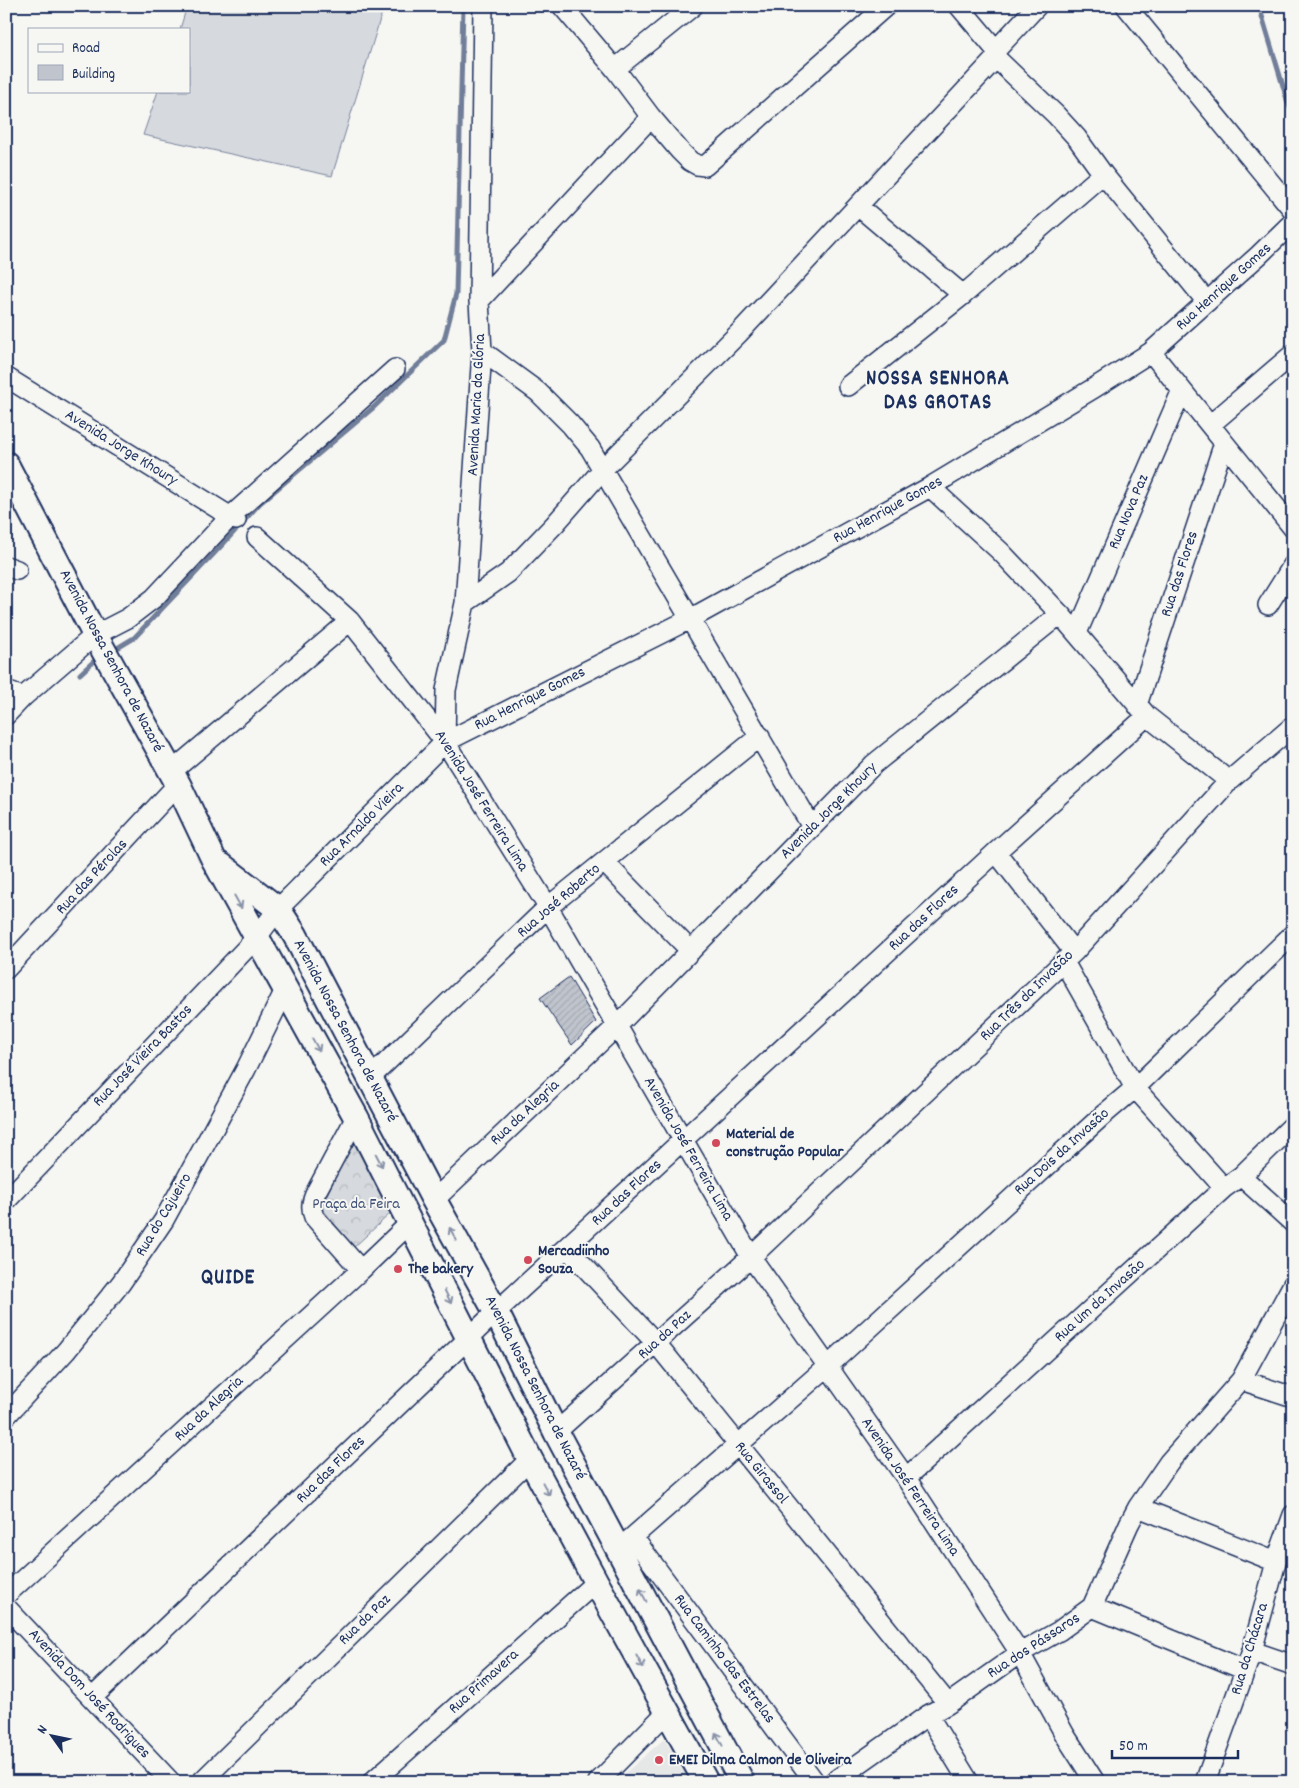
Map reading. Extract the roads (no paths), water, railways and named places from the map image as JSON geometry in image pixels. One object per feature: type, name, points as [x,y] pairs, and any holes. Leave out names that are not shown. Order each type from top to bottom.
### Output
[{"type":"street","name":"Avenida Maria da Glória","points":[[446,742],[446,690],[465,603],[482,351],[479,302],[483,6]]},
{"type":"street","points":[[562,6],[615,69],[650,116],[690,162],[705,166],[886,6]]},
{"type":"street","points":[[615,69],[693,6]]},
{"type":"street","points":[[959,6],[996,54],[1077,138],[1103,174],[1207,302]]},
{"type":"street","points":[[465,603],[508,573],[555,524],[603,469],[739,333],[858,206],[1037,6]]},
{"type":"street","points":[[1126,6],[1293,210]]},
{"type":"street","points":[[479,302],[650,116]]},
{"type":"street","points":[[848,386],[963,294],[1103,174]]},
{"type":"street","points":[[858,206],[963,294]]},
{"type":"street","name":"Rua Henrique Gomes","points":[[446,742],[690,619],[930,487],[1151,352],[1293,222]]},
{"type":"street","points":[[482,351],[545,399],[570,424],[603,469],[812,827]]},
{"type":"street","points":[[1151,352],[1293,528]]},
{"type":"street","points":[[1210,425],[1293,354]]},
{"type":"street","points":[[6,715],[15,694],[94,635],[128,618],[154,598],[233,518],[395,369]]},
{"type":"street","name":"Avenida Jorge Khoury","points":[[6,377],[233,518]]},
{"type":"street","name":"Rua Nova Paz","points":[[1077,633],[1182,390]]},
{"type":"street","name":"Rua das Flores","points":[[92,1698],[496,1312],[996,852],[1142,710],[1224,443]]},
{"type":"street","name":"Avenida Nossa Senhora de Nazaré","points":[[6,464],[94,635],[175,778],[214,860],[356,1117],[530,1459],[706,1782]]},
{"type":"street","points":[[930,487],[1001,552],[1060,614],[1142,710],[1229,781]]},
{"type":"street","name":"Avenida José Ferreira Lima","points":[[257,536],[350,621],[446,742],[548,907],[751,1257],[906,1478],[1020,1653],[1065,1736],[1095,1782]]},
{"type":"street","points":[[1268,605],[1293,565]]},
{"type":"street","name":"Avenida Jorge Khoury","points":[[616,1027],[874,764],[1060,614]]},
{"type":"street","name":"Rua das Pérolas","points":[[6,969],[175,778],[350,621]]},
{"type":"street","name":"Rua Três da InvaSão","points":[[751,1257],[1069,957],[1229,781],[1293,726]]},
{"type":"street","name":"Rua José Roberto","points":[[370,1078],[548,907],[760,736]]},
{"type":"street","name":"Rua Arnaldo Vieira","points":[[278,909],[446,742]]},
{"type":"street","points":[[996,852],[1069,957],[1135,1088],[1224,1188]]},
{"type":"street","name":"Avenida Nossa Senhora de Nazaré","points":[[214,860],[278,909],[294,935],[434,1200],[496,1312],[556,1432],[626,1543],[742,1782]]},
{"type":"street","points":[[604,862],[691,951]]},
{"type":"street","name":"Rua José Vieira Bastos","points":[[6,1201],[257,937],[278,909]]},
{"type":"street","name":"Rua Dois da Invasão","points":[[828,1366],[1135,1088],[1292,936]]},
{"type":"street","name":"Rua do Cajueiro","points":[[6,1416],[66,1351],[121,1283],[164,1220],[246,1069],[285,990]]},
{"type":"street","name":"Rua da Alegria","points":[[434,1200],[616,1027]]},
{"type":"street","points":[[356,1117],[316,1192],[311,1211],[314,1217],[361,1270]]},
{"type":"street","name":"Rua Um da Invasão","points":[[906,1478],[1224,1188],[1241,1176],[1293,1125]]},
{"type":"street","points":[[1241,1176],[1293,1222]]},
{"type":"street","name":"Rua da Alegria","points":[[6,1596],[411,1222]]},
{"type":"street","name":"Rua Girassol","points":[[567,1248],[656,1344],[948,1704]]},
{"type":"street","name":"Rua da Paz","points":[[556,1432],[751,1257]]},
{"type":"street","name":"Rua dos Pássaros","points":[[833,1782],[928,1715],[948,1704],[1020,1653],[1059,1631],[1092,1607],[1138,1507],[1169,1462],[1241,1380],[1293,1284]]},
{"type":"street","points":[[626,1543],[828,1366]]},
{"type":"street","points":[[1241,1380],[1293,1397]]},
{"type":"street","name":"Rua da Paz","points":[[201,1782],[530,1459]]},
{"type":"street","points":[[1138,1507],[1276,1562]]},
{"type":"street","name":"Rua da Chácara","points":[[1205,1782],[1246,1670],[1276,1562],[1293,1515]]},
{"type":"street","name":"Rua Caminho das Estrelas","points":[[626,1543],[815,1782]]},
{"type":"street","name":"Rua Primavera","points":[[372,1782],[596,1582]]},
{"type":"street","name":"Avenida Dom José Rodrigues","points":[[6,1607],[172,1782]]},
{"type":"street","points":[[1092,1607],[1246,1670]]},
{"type":"street","points":[[1252,1651],[1293,1665]]},
{"type":"street","points":[[598,1782],[668,1712]]},
{"type":"street","points":[[928,1715],[969,1782]]},
{"type":"waterway","points":[[119,647],[134,638],[260,503],[374,407],[444,340],[456,294],[463,6]]},
{"type":"waterway","points":[[1259,6],[1289,106],[1293,112]]},
{"type":"waterway","points":[[80,674],[93,662]]},
{"type":"place","name":"Material de construção Popular","points":[[716,1143]]},
{"type":"place","name":"Mercadiinho Souza","points":[[528,1260]]},
{"type":"place","name":"The bakery","points":[[398,1269]]},
{"type":"place","name":"EMEI Dilma Calmon de Oliveira","points":[[659,1760]]},
{"type":"district","name":"NOSSA SENHORA DAS GROTAS","points":[[938,392]]},
{"type":"district","name":"QUIDE","points":[[228,1279]]},
{"type":"park label","name":"Praça da Feira","points":[[356,1204]]}]
